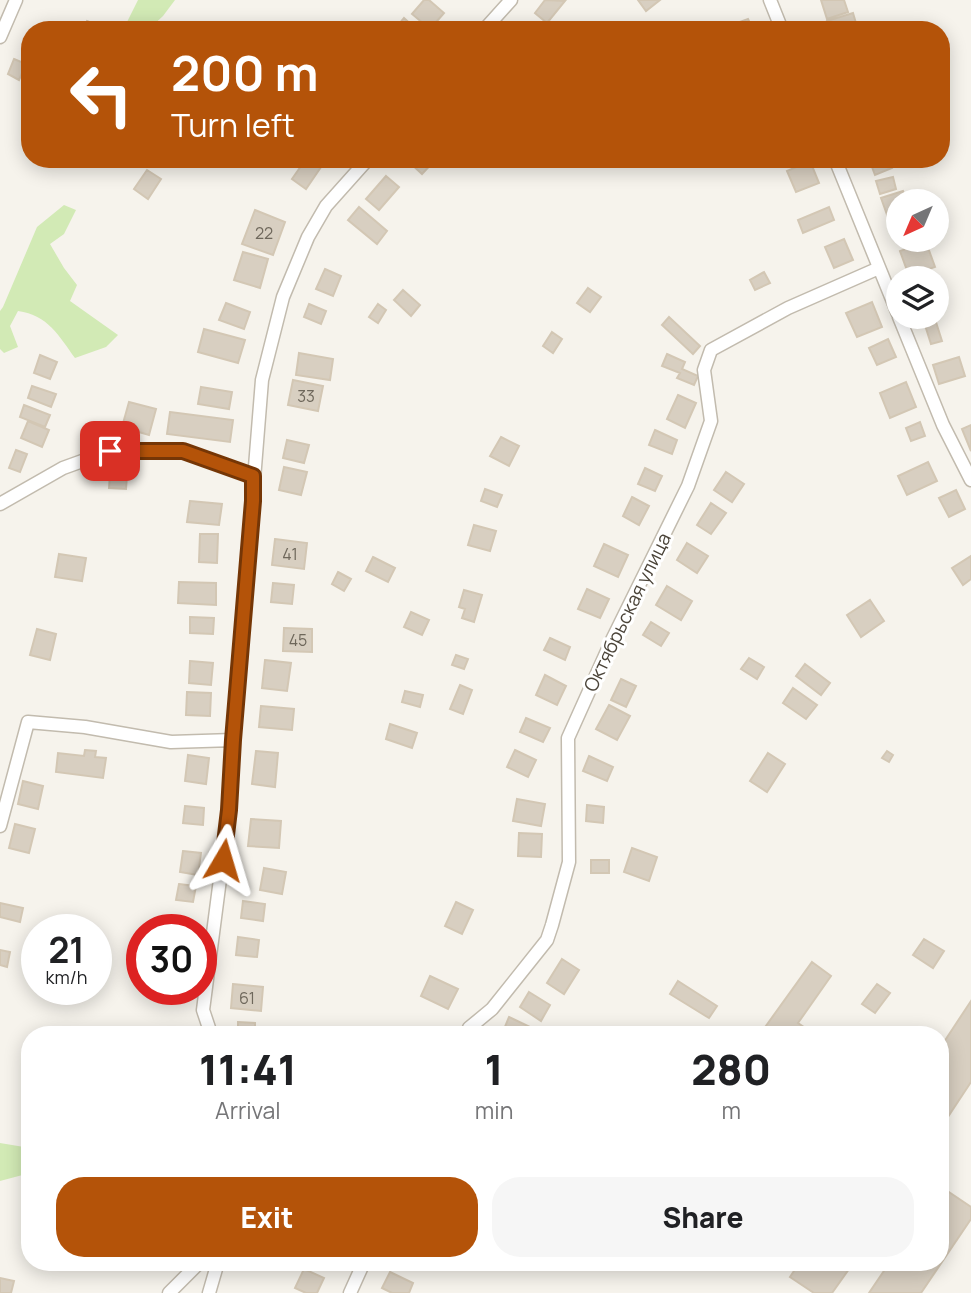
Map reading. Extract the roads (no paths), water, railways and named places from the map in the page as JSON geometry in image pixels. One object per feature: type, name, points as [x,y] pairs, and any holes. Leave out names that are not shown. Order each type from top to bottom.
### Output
[{"type":"street","points":[[0,37],[16,0]]},
{"type":"street","points":[[492,21],[511,0]]},
{"type":"street","points":[[770,0],[778,21]]},
{"type":"street","points":[[208,1026],[203,1010],[229,810],[262,380],[283,297],[300,255],[326,206],[360,168]]},
{"type":"street","points":[[839,168],[886,287]]},
{"type":"street","name":"Октябрьская улица","points":[[471,1026],[492,1009],[547,940],[569,862],[568,738],[612,640],[688,486],[711,422],[704,370],[711,350],[788,308],[878,268]]},
{"type":"street","points":[[904,329],[943,425],[971,480]]},
{"type":"street","points":[[0,504],[63,468],[110,451],[183,451],[253,476]]},
{"type":"street","points":[[0,826],[28,722],[85,727],[171,742],[233,740]]},
{"type":"street","points":[[171,1293],[192,1271]]},
{"type":"street","points":[[209,1293],[215,1271]]},
{"type":"street","points":[[350,1293],[360,1271]]}]
